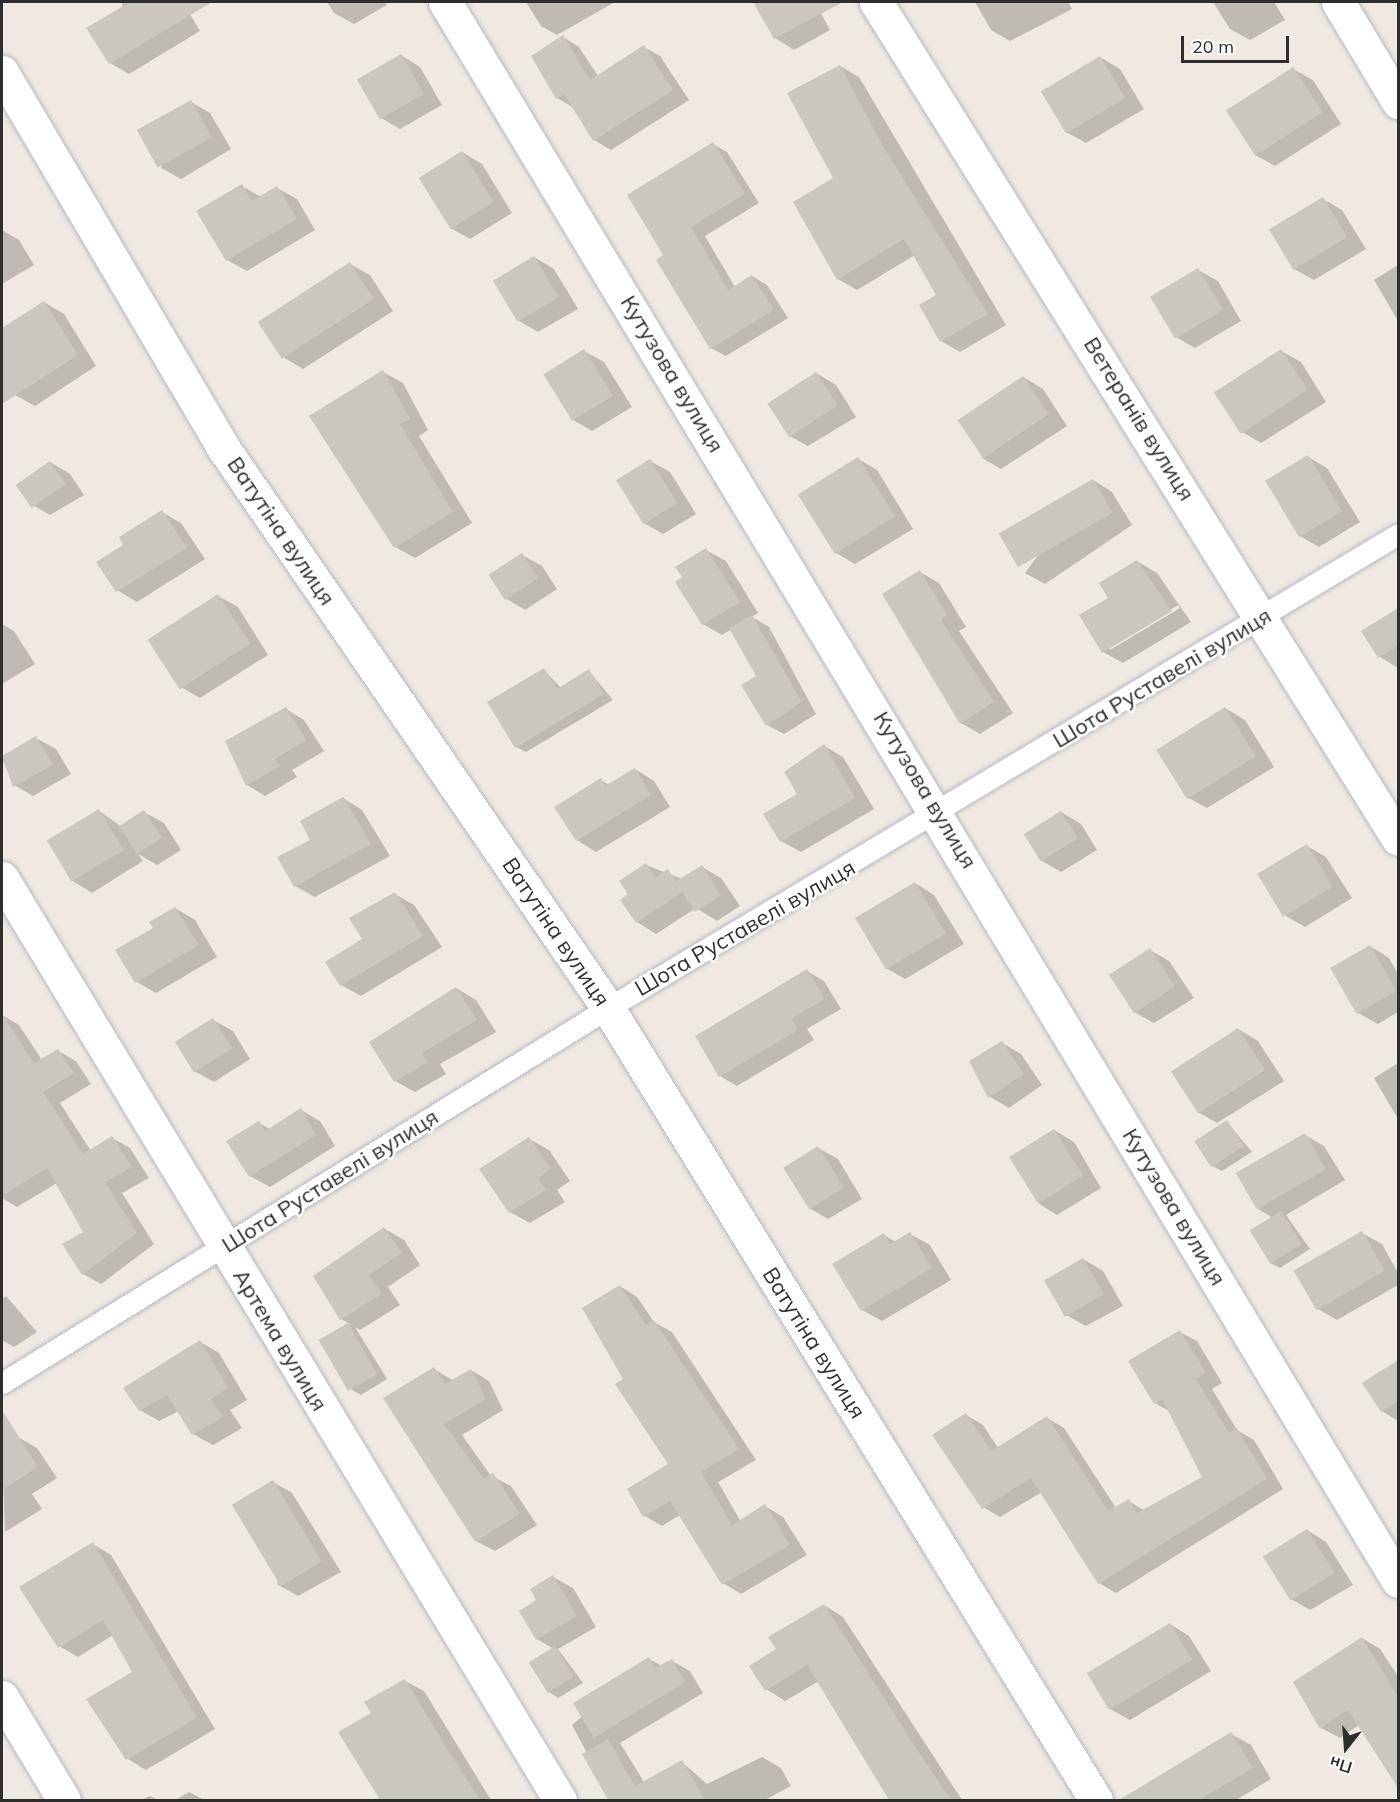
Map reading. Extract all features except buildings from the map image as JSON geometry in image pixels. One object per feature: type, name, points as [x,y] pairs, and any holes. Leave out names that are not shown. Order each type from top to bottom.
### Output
[{"type":"street","name":"Кутузова вулиця","points":[[445,2],[939,814],[1398,1581]]},
{"type":"street","name":"Ветеранів вулиця","points":[[876,2],[1263,616],[1398,838]]},
{"type":"street","points":[[1338,2],[1398,102]]},
{"type":"street","name":"Ватутіна вулиця","points":[[2,72],[222,446],[608,1008],[1096,1800]]},
{"type":"street","name":"Артема вулиця","points":[[2,878],[560,1800]]},
{"type":"street","points":[[2,1697],[64,1800]]},
{"type":"lane","name":"Шота Руставелі вулиця","points":[[2,1383],[608,1008],[939,814],[1398,534]]}]
